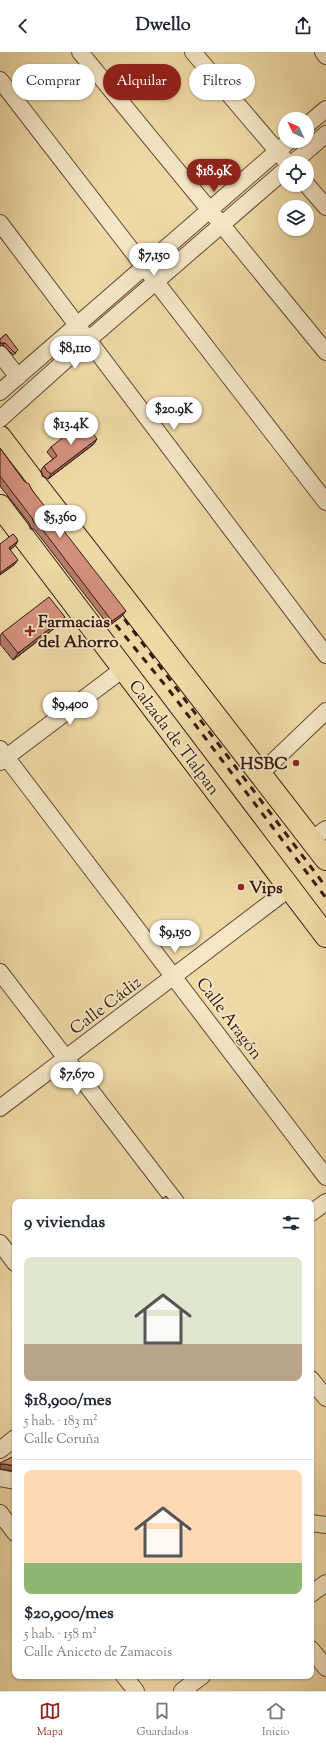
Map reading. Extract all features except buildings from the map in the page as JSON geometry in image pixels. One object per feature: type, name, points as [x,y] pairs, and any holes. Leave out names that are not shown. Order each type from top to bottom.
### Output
[{"type":"highway","points":[[0,437],[260,774],[319,834],[326,859]]},
{"type":"highway","name":"Calzada de Tlalpan","points":[[0,506],[326,936]]},
{"type":"street","points":[[80,52],[326,352]]},
{"type":"street","points":[[193,52],[278,141]]},
{"type":"street","points":[[323,52],[326,56]]},
{"type":"street","points":[[0,80],[326,502]]},
{"type":"street","points":[[314,119],[326,108]]},
{"type":"street","points":[[301,156],[326,134]]},
{"type":"street","points":[[0,392],[281,148]]},
{"type":"street","points":[[0,419],[87,340],[278,176]]},
{"type":"street","points":[[313,192],[326,207]]},
{"type":"street","points":[[0,223],[76,326],[326,655]]},
{"type":"street","points":[[0,354],[18,377]]},
{"type":"street","points":[[2,756],[123,668]]},
{"type":"street","points":[[260,774],[326,711]]},
{"type":"street","name":"Calle Aragón","points":[[2,756],[174,976],[326,1177]]},
{"type":"street","name":"Calle Cádiz","points":[[0,1108],[290,888]]},
{"type":"street","points":[[0,972],[174,1199]]},
{"type":"street","points":[[314,1211],[326,1202]]},
{"type":"street","points":[[0,1244],[12,1259]]},
{"type":"street","points":[[314,1383],[326,1398]]},
{"type":"street","points":[[0,1450],[12,1440]]},
{"type":"street","points":[[0,1478],[12,1480]]},
{"type":"street","points":[[0,1513],[12,1529]]},
{"type":"street","points":[[314,1523],[326,1525]]},
{"type":"street","points":[[314,1592],[326,1583]]},
{"type":"street","points":[[314,1653],[326,1668]]},
{"type":"street","points":[[126,1679],[136,1691]]},
{"type":"street","points":[[182,1691],[198,1679]]},
{"type":"railway","points":[[116,608],[326,887]]},
{"type":"railway","points":[[107,614],[169,690],[326,898]]},
{"type":"place","name":"Farmacias del Ahorro","points":[[30,631]]},
{"type":"place","name":"HSBC","points":[[296,763]]},
{"type":"place","name":"Vips","points":[[241,887]]}]
